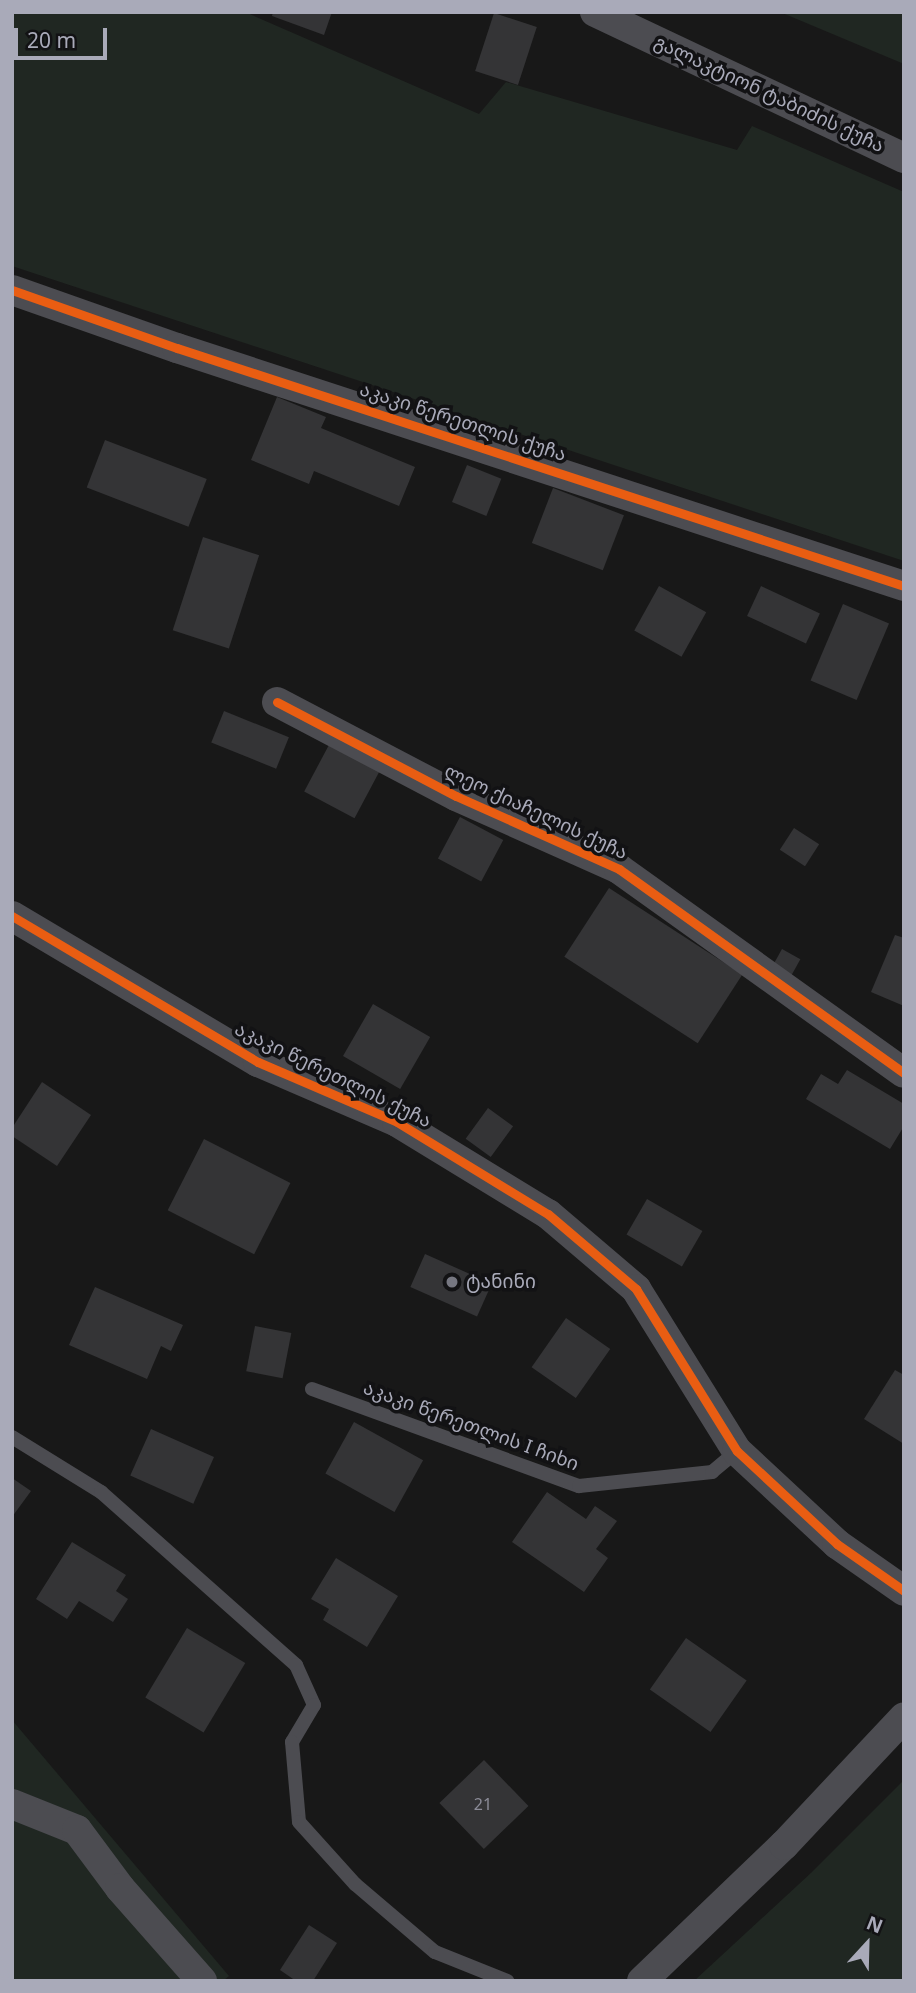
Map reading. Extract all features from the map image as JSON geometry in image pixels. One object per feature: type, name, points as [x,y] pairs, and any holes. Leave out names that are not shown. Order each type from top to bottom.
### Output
[{"type":"street","name":"გალაკტიონ ტაბიძის ქუჩა","points":[[596,12],[904,158]]},
{"type":"street","name":"აკაკი წერეთლის ქუჩა","points":[[12,290],[177,348],[904,586]]},
{"type":"street","name":"ლეო ქიაჩელის ქუჩა","points":[[277,702],[456,796],[619,869],[904,1073]]},
{"type":"street","name":"აკაკი წერეთლის ქუჩა","points":[[12,916],[258,1062],[397,1122],[548,1214],[636,1289],[737,1451],[837,1544],[904,1591]]},
{"type":"street","points":[[642,1981],[784,1845],[904,1717]]},
{"type":"street","points":[[12,1804],[77,1830],[120,1888],[202,1981]]},
{"type":"lane","name":"აკაკი წერეთლის I ჩიხი","points":[[312,1389],[579,1486],[712,1472],[737,1451]]},
{"type":"lane","points":[[12,1437],[101,1492],[296,1665],[314,1704],[292,1742],[299,1822],[355,1884],[435,1952],[507,1981]]},
{"type":"shaded area","points":[[12,12],[245,12],[479,114],[506,82],[737,150],[752,126],[904,192],[904,561],[12,266]]},
{"type":"shaded area","points":[[780,12],[904,12],[904,64]]},
{"type":"shaded area","points":[[12,1720],[229,1976],[223,1981],[12,1981]]},
{"type":"shaded area","points":[[904,1780],[904,1981],[694,1981],[812,1872]]},
{"type":"building","points":[[273,12],[332,12],[324,35],[272,16]]},
{"type":"building","points":[[494,13],[537,27],[518,85],[475,71]]},
{"type":"building","points":[[277,397],[326,417],[321,428],[415,467],[399,506],[314,471],[309,484],[251,460]]},
{"type":"building","points":[[105,440],[207,479],[188,527],[87,488]]},
{"type":"building","points":[[467,465],[501,479],[486,516],[452,502]]},
{"type":"building","points":[[553,488],[624,515],[603,570],[532,543]]},
{"type":"building","points":[[203,537],[259,555],[229,648],[173,630]]},
{"type":"building","points":[[659,586],[706,612],[682,657],[634,631]]},
{"type":"building","points":[[761,586],[820,613],[806,643],[747,616]]},
{"type":"building","points":[[843,604],[889,624],[857,700],[811,680]]},
{"type":"building","points":[[224,711],[289,737],[276,769],[211,743]]},
{"type":"building","points":[[330,743],[380,770],[355,818],[304,792]]},
{"type":"building","points":[[460,817],[503,840],[481,882],[438,858]]},
{"type":"building","points":[[794,828],[819,844],[805,866],[780,850]]},
{"type":"building","points":[[609,888],[742,975],[698,1043],[564,957]]},
{"type":"building","points":[[895,935],[904,938],[904,1006],[871,992]]},
{"type":"building","points":[[782,949],[800,959],[786,985],[768,974]]},
{"type":"building","points":[[373,1004],[430,1037],[400,1089],[343,1056]]},
{"type":"building","points":[[847,1070],[904,1104],[904,1126],[890,1149],[806,1099],[821,1074],[838,1084]]},
{"type":"building","points":[[42,1082],[91,1115],[57,1166],[12,1136],[12,1128]]},
{"type":"building","points":[[488,1108],[513,1126],[491,1157],[466,1139]]},
{"type":"building","points":[[204,1139],[290,1183],[254,1254],[168,1210]]},
{"type":"building","points":[[647,1199],[702,1231],[682,1267],[626,1235]]},
{"type":"building","points":[[425,1254],[492,1284],[477,1317],[410,1287]]},
{"type":"building","points":[[95,1287],[183,1325],[171,1351],[161,1346],[147,1379],[69,1345]]},
{"type":"building","points":[[566,1318],[610,1349],[576,1398],[532,1367]]},
{"type":"building","points":[[255,1326],[291,1333],[283,1378],[246,1371]]},
{"type":"building","points":[[895,1370],[904,1375],[904,1444],[864,1419]]},
{"type":"building","points":[[354,1422],[423,1460],[394,1512],[325,1474]]},
{"type":"building","points":[[151,1429],[214,1457],[193,1504],[130,1476]]},
{"type":"building","points":[[12,1478],[31,1491],[12,1517]]},
{"type":"building","points":[[547,1492],[586,1519],[595,1506],[617,1521],[596,1549],[608,1558],[584,1592],[512,1542]]},
{"type":"building","points":[[72,1542],[126,1575],[116,1591],[128,1599],[113,1622],[79,1601],[67,1619],[36,1599]]},
{"type":"building","points":[[336,1558],[398,1596],[367,1647],[323,1620],[329,1609],[311,1599]]},
{"type":"building","points":[[187,1628],[245,1663],[204,1732],[145,1697]]},
{"type":"building","points":[[686,1638],[747,1680],[710,1732],[650,1690]]},
{"type":"building","points":[[484,1760],[528,1806],[484,1849],[439,1803]]},
{"type":"building","points":[[309,1925],[337,1943],[313,1981],[296,1981],[280,1970]]},
{"type":"cycle path","points":[[12,290],[177,348],[904,586]]},
{"type":"cycle path","points":[[277,702],[456,796],[619,869],[904,1073]]},
{"type":"cycle path","points":[[12,916],[258,1062],[397,1122],[548,1214],[636,1289],[737,1451],[837,1544],[904,1591]]},
{"type":"place","name":"ტანინი","points":[[452,1282]]}]
